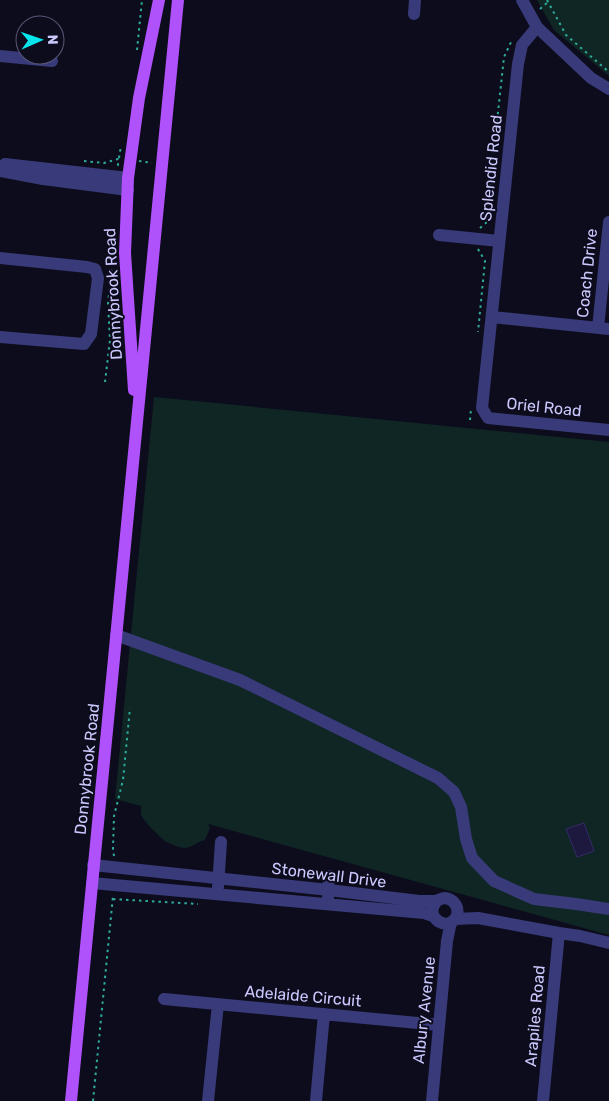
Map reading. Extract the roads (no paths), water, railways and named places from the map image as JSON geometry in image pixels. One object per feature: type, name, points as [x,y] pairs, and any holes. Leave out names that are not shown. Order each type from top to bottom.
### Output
[{"type":"main road","name":"Donnybrook Road","points":[[136,440],[134,379],[125,253],[124,182],[138,98],[158,0]]},
{"type":"main road","name":"Donnybrook Road","points":[[71,1101],[178,0]]},
{"type":"street","points":[[414,14],[416,0]]},
{"type":"street","points":[[522,0],[537,27],[591,78],[609,89]]},
{"type":"street","name":"Splendid Road","points":[[492,317],[518,64],[522,45],[537,27]]},
{"type":"street","points":[[0,56],[15,57]]},
{"type":"street","points":[[0,163],[124,182]]},
{"type":"street","points":[[0,171],[43,179],[124,182]]},
{"type":"street","name":"Coach Drive","points":[[604,329],[609,222]]},
{"type":"street","points":[[439,235],[499,241]]},
{"type":"street","points":[[0,258],[87,267],[95,269],[98,278],[91,334],[84,344],[0,337]]},
{"type":"street","points":[[492,317],[604,329]]},
{"type":"street","name":"Oriel Road","points":[[492,317],[482,408],[488,418],[609,430]]},
{"type":"street","points":[[116,635],[240,680],[438,778],[454,792],[462,808],[466,839],[472,858],[494,881],[534,899],[609,909]]},
{"type":"street","points":[[217,894],[221,842]]},
{"type":"street","name":"Stonewall Drive","points":[[94,865],[419,901],[437,901]]},
{"type":"street","points":[[328,904],[330,876]]},
{"type":"street","name":"Stonewall Drive","points":[[92,883],[424,913],[445,920],[478,918],[609,943]]},
{"type":"street","points":[[445,898],[452,901],[458,912],[445,920],[433,908],[437,901],[445,898]]},
{"type":"street","name":"Stonewall Drive","points":[[455,904],[478,918]]},
{"type":"street","name":"Albury Avenue","points":[[425,1101],[447,941],[445,920]]},
{"type":"street","name":"Arapiles Road","points":[[543,1101],[559,933]]},
{"type":"street","name":"Adelaide Circuit","points":[[164,999],[436,1025]]},
{"type":"street","points":[[208,1101],[218,1004]]},
{"type":"street","points":[[316,1101],[324,1014]]},
{"type":"street","name":"Albury Avenue","points":[[432,1101],[436,1025]]}]
